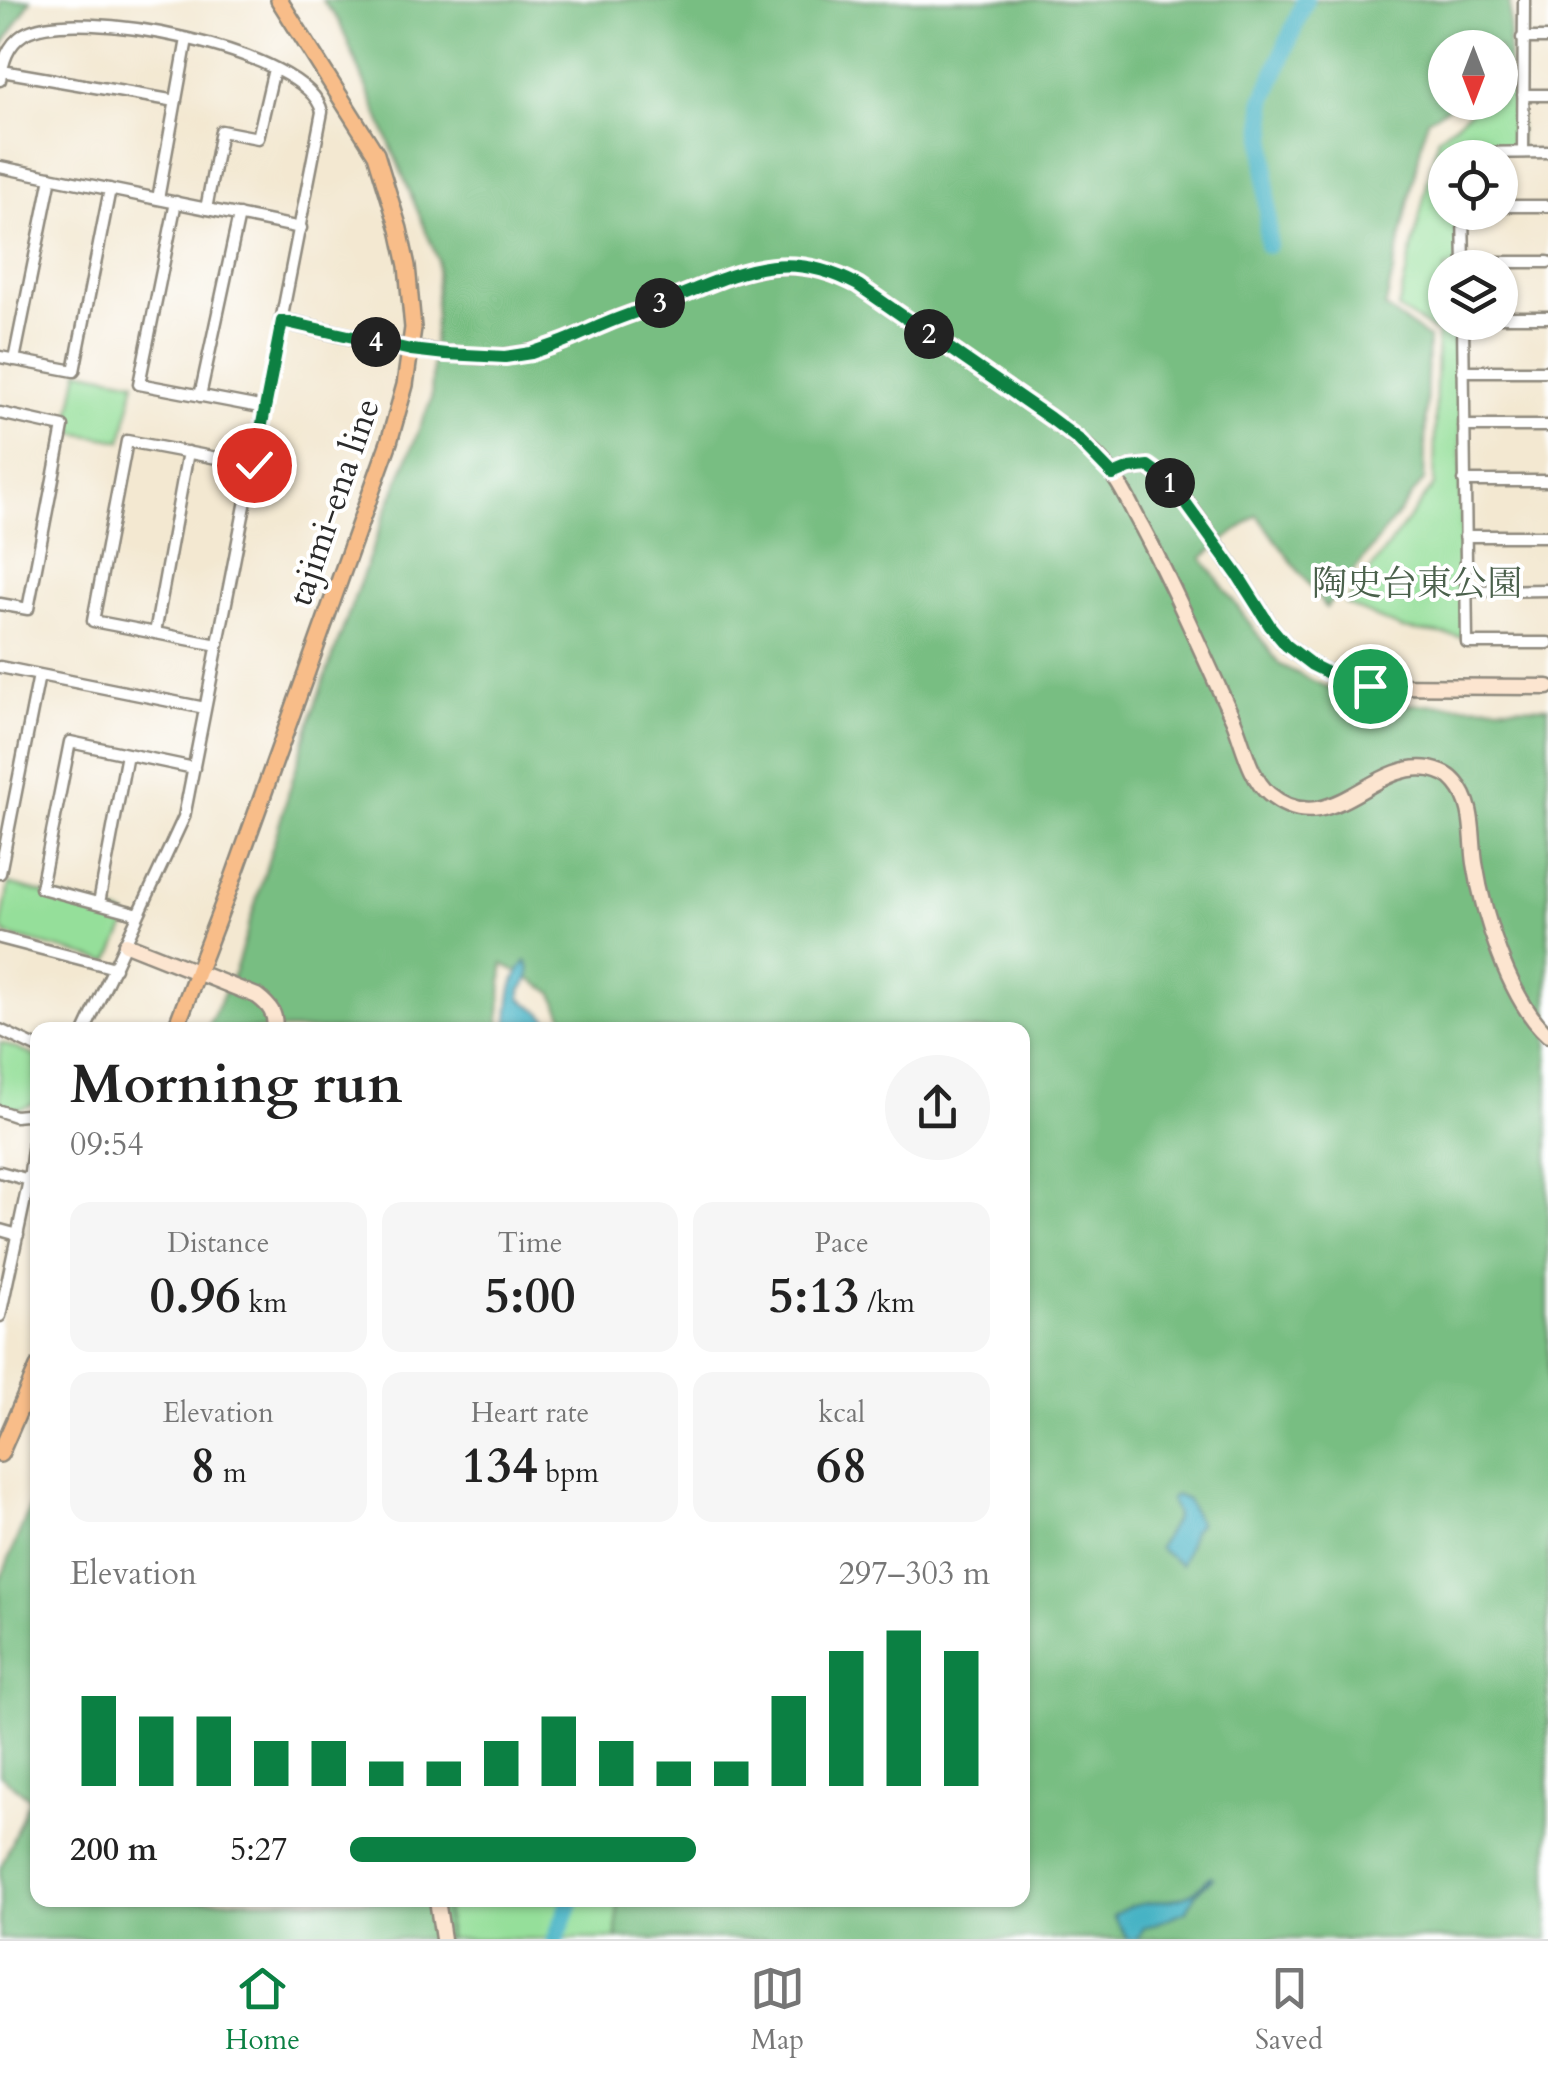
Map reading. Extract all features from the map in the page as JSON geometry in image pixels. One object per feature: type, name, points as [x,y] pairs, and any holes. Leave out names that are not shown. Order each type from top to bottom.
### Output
[{"type":"main road","name":"tajimi-ena line","points":[[178,1022],[389,442],[411,350],[413,328],[407,266],[390,193],[376,154],[279,0]]},
{"type":"main road","points":[[0,1454],[30,1385]]},
{"type":"street","points":[[1523,152],[1524,0]]},
{"type":"street","points":[[89,1022],[184,817],[322,112],[319,100],[297,80],[255,58],[187,39],[93,24],[31,31],[6,54],[1,76],[176,101]]},
{"type":"street","points":[[1522,38],[1548,38]]},
{"type":"street","points":[[158,199],[187,39]]},
{"type":"street","points":[[206,208],[221,131],[258,138],[274,69]]},
{"type":"street","points":[[1522,95],[1548,95]]},
{"type":"street","points":[[1518,152],[1548,152]]},
{"type":"street","points":[[0,167],[300,228]]},
{"type":"street","points":[[14,360],[51,178]]},
{"type":"street","points":[[0,357],[74,371],[110,189]]},
{"type":"street","points":[[176,202],[139,384],[265,408]]},
{"type":"street","points":[[1518,206],[1548,206]]},
{"type":"street","points":[[200,396],[239,215]]},
{"type":"street","points":[[1518,263],[1548,262]]},
{"type":"street","points":[[282,321],[411,350],[505,357],[531,353],[580,336],[756,268],[802,265],[825,270],[858,285],[1050,418],[1078,439],[1113,475],[1154,550],[1266,792],[1301,810],[1327,808],[1395,773],[1418,767],[1454,779],[1466,796],[1480,892],[1515,992],[1534,1022],[1548,1035]]},
{"type":"street","points":[[1518,317],[1548,317]]},
{"type":"street","points":[[1463,340],[1467,643],[1548,644]]},
{"type":"street","points":[[1463,371],[1548,371]]},
{"type":"street","points":[[0,430],[2,413],[63,427],[28,610],[0,604]]},
{"type":"street","points":[[1464,426],[1548,426]]},
{"type":"street","points":[[218,645],[93,621],[127,440],[254,465]]},
{"type":"street","points":[[154,633],[188,452]]},
{"type":"street","points":[[1113,475],[1148,466],[1166,479],[1286,645],[1336,677],[1370,686],[1548,686]]},
{"type":"street","points":[[1464,481],[1548,481]]},
{"type":"street","points":[[1465,536],[1548,536]]},
{"type":"street","points":[[1466,591],[1548,590]]},
{"type":"street","points":[[0,667],[205,708]]},
{"type":"street","points":[[0,873],[39,675]]},
{"type":"street","points":[[139,914],[41,888],[70,742],[194,768]]},
{"type":"street","points":[[98,903],[128,754]]},
{"type":"street","points":[[0,938],[115,968]]},
{"type":"street","points":[[126,944],[257,996],[268,1004],[274,1022]]},
{"type":"street","points":[[0,1030],[30,1044]]},
{"type":"street","points":[[0,1111],[15,1116],[30,1114]]},
{"type":"street","points":[[0,1316],[30,1165]]},
{"type":"street","points":[[0,1172],[28,1180]]},
{"type":"street","points":[[0,1230],[18,1235]]},
{"type":"street","points":[[438,1907],[442,1939]]},
{"type":"green space","points":[[0,0],[31,0],[0,50]]},
{"type":"green space","points":[[322,0],[1510,0],[1509,30],[1428,30],[1428,118],[1385,308],[1428,338],[1424,480],[1326,608],[1257,515],[1202,558],[1280,665],[1359,703],[1548,707],[1548,1939],[617,1939],[618,1907],[1030,1907],[1030,1022],[566,1022],[552,992],[503,964],[499,1022],[210,1022],[235,971],[315,705],[431,400],[438,260],[339,21]]},
{"type":"green space","name":"陶史台東公園","points":[[1518,91],[1519,148],[1518,140],[1437,140],[1460,120],[1518,120]]},
{"type":"green space","name":"陶史台東公園","points":[[1428,180],[1428,230],[1459,230],[1460,250],[1428,250],[1428,327],[1398,309]]},
{"type":"green space","name":"陶史台東公園","points":[[1437,340],[1460,340],[1463,637],[1402,629],[1345,604],[1434,485]]},
{"type":"green space","points":[[79,370],[135,381],[122,441],[67,432]]},
{"type":"green space","points":[[9,884],[125,915],[128,922],[110,960],[6,935],[1,927]]},
{"type":"green space","points":[[0,1042],[30,1054],[30,1105],[15,1109],[0,1106]]},
{"type":"green space","points":[[30,1506],[30,1798],[0,1775],[0,1581]]},
{"type":"green space","points":[[30,1798],[30,1907],[446,1907],[448,1939],[0,1939],[0,1869]]},
{"type":"green space","points":[[446,1907],[618,1907],[617,1939],[448,1939]]},
{"type":"water","points":[[526,961],[530,973],[521,998],[550,1022],[508,1022],[513,985]]},
{"type":"water","points":[[1175,1495],[1187,1500],[1199,1524],[1181,1565],[1158,1548],[1176,1515],[1170,1500]]},
{"type":"water","points":[[1211,1876],[1195,1894],[1187,1911],[1144,1928],[1137,1939],[1128,1939],[1113,1916],[1139,1904],[1189,1895]]},
{"type":"waterway","points":[[1268,245],[1264,100],[1305,0]]},
{"type":"waterway","points":[[556,1939],[568,1907]]},
{"type":"route","points":[[254,465],[282,321],[411,350],[505,357],[531,353],[580,336],[726,277],[756,268],[802,265],[825,270],[858,285],[1050,418],[1078,439],[1113,475],[1148,466],[1166,479],[1286,645],[1336,677],[1370,686]]}]
